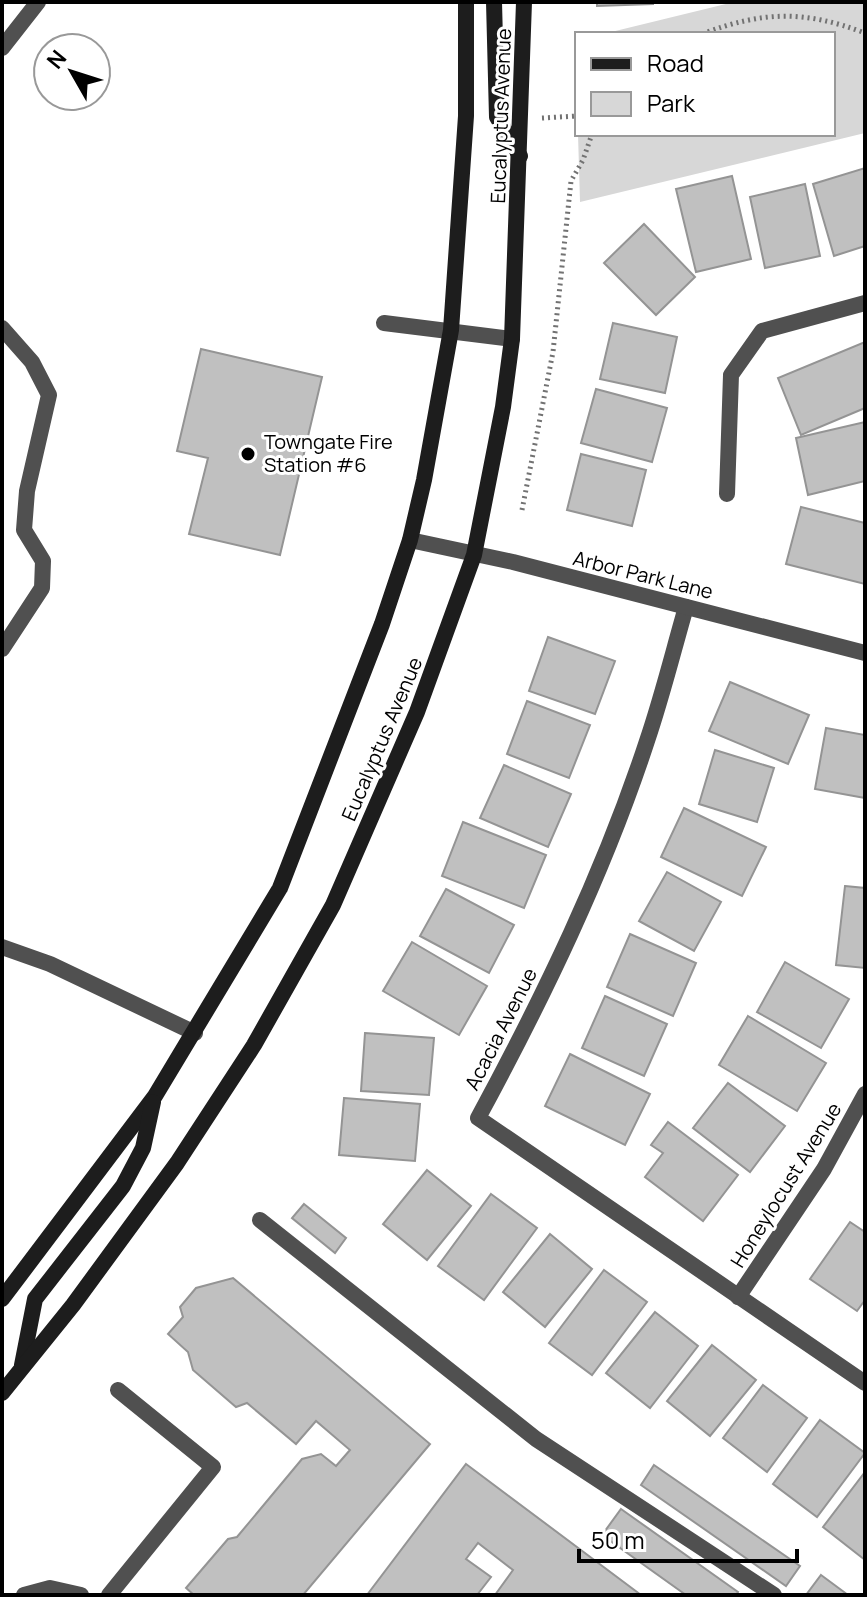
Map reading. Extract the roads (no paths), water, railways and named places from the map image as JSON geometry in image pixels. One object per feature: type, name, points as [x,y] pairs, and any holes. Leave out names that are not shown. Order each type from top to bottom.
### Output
[{"type":"main road","name":"Eucalyptus Avenue","points":[[2,1299],[155,1096],[280,888],[377,638],[410,540],[431,449],[451,330],[466,116],[466,2]]},
{"type":"main road","points":[[494,2],[497,117],[520,157]]},
{"type":"main road","name":"Eucalyptus Avenue","points":[[2,1393],[73,1305],[211,1114],[254,1045],[333,905],[417,712],[474,555],[503,407],[512,339],[524,2]]},
{"type":"main road","points":[[21,1370],[35,1299],[123,1186],[143,1148],[155,1096]]},
{"type":"street","points":[[2,48],[38,2]]},
{"type":"street","points":[[727,494],[731,375],[762,331],[865,303]]},
{"type":"street","points":[[384,323],[512,339]]},
{"type":"street","points":[[2,328],[32,362],[49,395],[27,491],[24,530],[43,561],[42,588],[2,649]]},
{"type":"street","name":"Arbor Park Lane","points":[[410,540],[513,562],[865,653]]},
{"type":"street","name":"Acacia Avenue","points":[[686,607],[647,742],[619,818],[551,975],[478,1118],[865,1383]]},
{"type":"street","points":[[2,947],[50,964],[195,1033]]},
{"type":"street","name":"Honeylocust Avenue","points":[[738,1297],[824,1169],[865,1094]]},
{"type":"street","points":[[260,1220],[536,1439],[774,1595]]},
{"type":"street","points":[[109,1595],[213,1467],[118,1390]]},
{"type":"street","points":[[24,1595],[50,1588],[81,1595]]},
{"type":"place","name":"Towngate Fire Station #6","points":[[248,454]]}]
